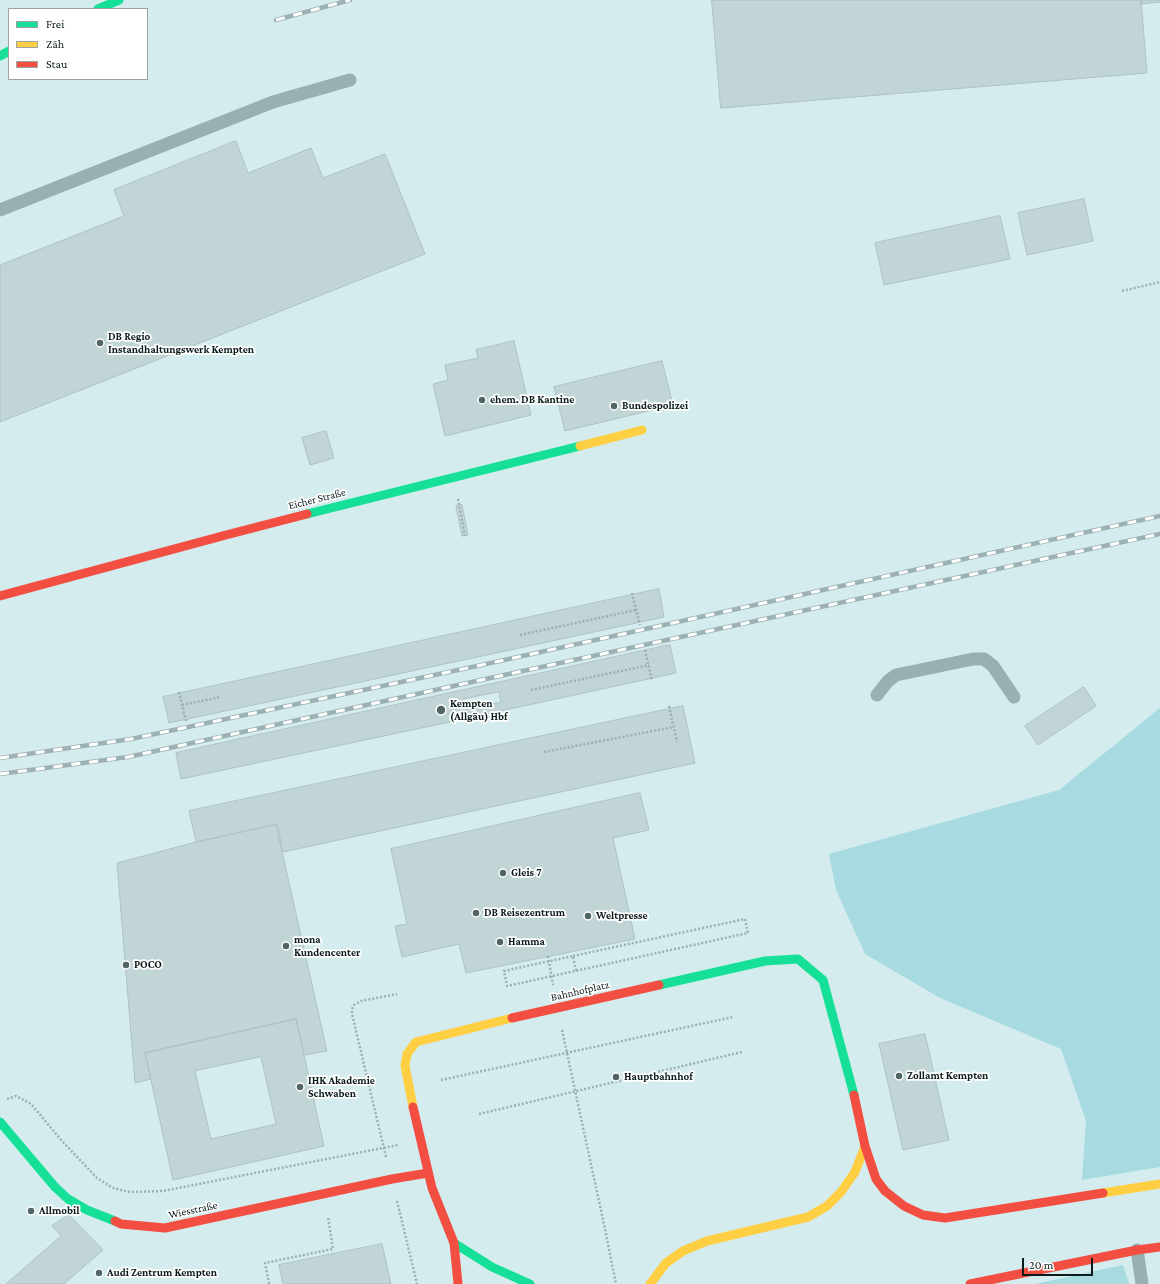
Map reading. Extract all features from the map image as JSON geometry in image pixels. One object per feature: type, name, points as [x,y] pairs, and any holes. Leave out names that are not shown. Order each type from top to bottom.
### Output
[{"type":"street","points":[[100,8],[119,0]]},
{"type":"street","name":"Eicher Straße","points":[[0,596],[234,533],[642,430]]},
{"type":"street","name":"Bahnhofplatz","points":[[458,1284],[454,1243],[432,1188],[408,1088],[405,1066],[406,1054],[416,1042],[557,1008],[766,961],[798,959],[823,980],[853,1092],[865,1146],[876,1178],[885,1191],[904,1206],[923,1215],[944,1218],[1160,1184]]},
{"type":"street","name":"Wiesstraße","points":[[0,1122],[55,1187],[68,1199],[87,1210],[121,1224],[165,1228],[324,1195],[392,1179],[428,1173]]},
{"type":"street","points":[[650,1284],[666,1263],[683,1251],[707,1241],[808,1217],[827,1206],[841,1192],[855,1172],[865,1146]]},
{"type":"street","points":[[454,1243],[492,1267],[530,1284]]},
{"type":"street","points":[[970,1284],[1137,1250],[1160,1247]]},
{"type":"lane","points":[[0,210],[273,102],[350,80]]},
{"type":"lane","points":[[877,695],[888,680],[896,675],[973,659],[984,659],[993,666],[1014,697]]},
{"type":"lane","points":[[1137,1250],[1142,1284]]},
{"type":"path","points":[[1122,291],[1160,282]]},
{"type":"path","points":[[459,506],[466,536]]},
{"type":"path","points":[[632,593],[640,624]]},
{"type":"path","points":[[520,635],[636,610]]},
{"type":"path","points":[[645,650],[652,681]]},
{"type":"path","points":[[531,690],[648,665]]},
{"type":"path","points":[[179,692],[186,721]]},
{"type":"path","points":[[182,704],[221,697]]},
{"type":"path","points":[[669,706],[676,742]]},
{"type":"path","points":[[544,752],[674,727]]},
{"type":"path","points":[[745,919],[748,933],[696,944],[507,986],[504,971],[745,919]]},
{"type":"path","points":[[696,944],[698,951]]},
{"type":"path","points":[[548,956],[551,973]]},
{"type":"path","points":[[573,956],[576,971]]},
{"type":"path","points":[[384,1148],[352,1014],[352,1008],[361,1001],[397,994]]},
{"type":"path","points":[[557,1008],[616,1284]]},
{"type":"path","points":[[442,1080],[733,1017]]},
{"type":"path","points":[[479,1114],[742,1052]]},
{"type":"path","points":[[5,1100],[16,1096],[31,1104],[62,1141],[97,1178],[113,1188],[130,1192],[163,1191],[420,1141]]},
{"type":"path","points":[[392,1179],[417,1284]]},
{"type":"path","points":[[269,1284],[265,1263],[333,1249],[324,1195]]},
{"type":"shaded area","points":[[1160,708],[1160,1167],[1082,1180],[1086,1121],[1061,1049],[940,998],[865,954],[836,890],[829,854],[1059,790]]},
{"type":"shaded area","points":[[1123,1265],[1129,1284],[1035,1284]]},
{"type":"building","points":[[712,0],[1141,0],[1147,73],[721,108]]},
{"type":"building","points":[[1141,0],[1160,0],[1160,2],[1142,4]]},
{"type":"building","name":"DB Regio Instandhaltungswerk Kempten","points":[[236,141],[248,173],[311,148],[323,178],[385,154],[425,254],[0,422],[0,265],[124,216],[114,190]]},
{"type":"building","points":[[1084,199],[1093,241],[1027,255],[1018,213]]},
{"type":"building","points":[[1000,216],[1010,259],[884,285],[875,243]]},
{"type":"building","name":"ehem. DB Kantine","points":[[514,341],[531,415],[445,436],[433,384],[448,380],[445,365],[478,358],[476,350]]},
{"type":"building","points":[[662,361],[673,405],[565,431],[554,387]]},
{"type":"building","points":[[326,431],[334,458],[310,465],[302,438]]},
{"type":"building","points":[[462,505],[468,535],[462,536],[456,506]]},
{"type":"building","points":[[659,589],[664,617],[169,723],[163,697]]},
{"type":"building","points":[[670,645],[676,673],[181,779],[176,753]]},
{"type":"building","points":[[1084,687],[1096,706],[1038,745],[1025,726]]},
{"type":"building","points":[[499,692],[501,702],[467,710],[464,699]]},
{"type":"building","points":[[683,706],[695,763],[283,852],[277,824],[196,842],[189,811]]},
{"type":"building","points":[[640,793],[649,830],[613,838],[635,939],[466,973],[459,944],[402,957],[395,926],[407,924],[391,849]]},
{"type":"building","points":[[276,825],[327,1051],[304,1055],[296,1019],[145,1053],[151,1079],[135,1083],[117,863],[196,842]]},
{"type":"building","points":[[296,1019],[324,1146],[173,1180],[145,1053]],"holes":[[[261,1057],[276,1124],[211,1139],[195,1071]]]},
{"type":"building","points":[[925,1034],[949,1140],[903,1150],[879,1044]]},
{"type":"building","points":[[69,1215],[103,1250],[64,1284],[6,1284],[61,1236],[52,1226]]},
{"type":"building","points":[[382,1244],[391,1284],[283,1284],[279,1265]]},
{"type":"railway","points":[[276,20],[350,0]]},
{"type":"railway","points":[[0,758],[131,739],[477,666],[1160,516]]},
{"type":"railway","points":[[0,774],[128,757],[1160,534]]},
{"type":"traffic: fast","points":[[100,8],[119,0]]},
{"type":"traffic: fast","points":[[0,56],[8,52]]},
{"type":"traffic: fast","points":[[307,514],[580,446]]},
{"type":"traffic: fast","points":[[659,985],[765,961],[798,959],[823,980],[854,1095]]},
{"type":"traffic: fast","points":[[0,1122],[55,1187],[68,1199],[87,1210],[115,1221]]},
{"type":"traffic: fast","points":[[454,1243],[492,1267],[530,1284]]},
{"type":"traffic: slow","points":[[580,446],[642,430]]},
{"type":"traffic: slow","points":[[413,1107],[405,1066],[407,1054],[416,1042],[512,1018]]},
{"type":"traffic: slow","points":[[650,1284],[666,1263],[683,1251],[707,1241],[808,1217],[827,1206],[841,1192],[855,1172],[865,1146]]},
{"type":"traffic: slow","points":[[1103,1193],[1160,1184]]},
{"type":"traffic: jam","points":[[0,596],[307,514]]},
{"type":"traffic: jam","points":[[512,1018],[659,985]]},
{"type":"traffic: jam","points":[[854,1095],[865,1146]]},
{"type":"traffic: jam","points":[[413,1107],[432,1188],[454,1243],[458,1284]]},
{"type":"traffic: jam","points":[[865,1146],[876,1179],[885,1191],[904,1206],[923,1215],[945,1218],[1103,1193]]},
{"type":"traffic: jam","points":[[115,1221],[121,1224],[165,1228],[392,1179],[428,1173]]},
{"type":"traffic: jam","points":[[970,1284],[1137,1250],[1160,1247]]},
{"type":"place","name":"DB Regio Instandhaltungswerk Kempten","points":[[100,343]]},
{"type":"place","name":"ehem. DB Kantine","points":[[482,400]]},
{"type":"place","name":"Bundespolizei","points":[[614,406]]},
{"type":"place","name":"Kempten (Allgäu) Hbf","points":[[441,710]]},
{"type":"place","name":"Gleis 7","points":[[503,873]]},
{"type":"place","name":"DB Reisezentrum","points":[[476,913]]},
{"type":"place","name":"Weltpresse","points":[[588,916]]},
{"type":"place","name":"Hamma","points":[[500,942]]},
{"type":"place","name":"mona Kundencenter","points":[[286,946]]},
{"type":"place","name":"POCO","points":[[126,965]]},
{"type":"place","name":"Zollamt Kempten","points":[[899,1076]]},
{"type":"place","name":"Hauptbahnhof","points":[[616,1077]]},
{"type":"place","name":"IHK Akademie Schwaben","points":[[300,1087]]},
{"type":"place","name":"Allmobil","points":[[31,1211]]},
{"type":"place","name":"Audi Zentrum Kempten","points":[[99,1273]]}]
